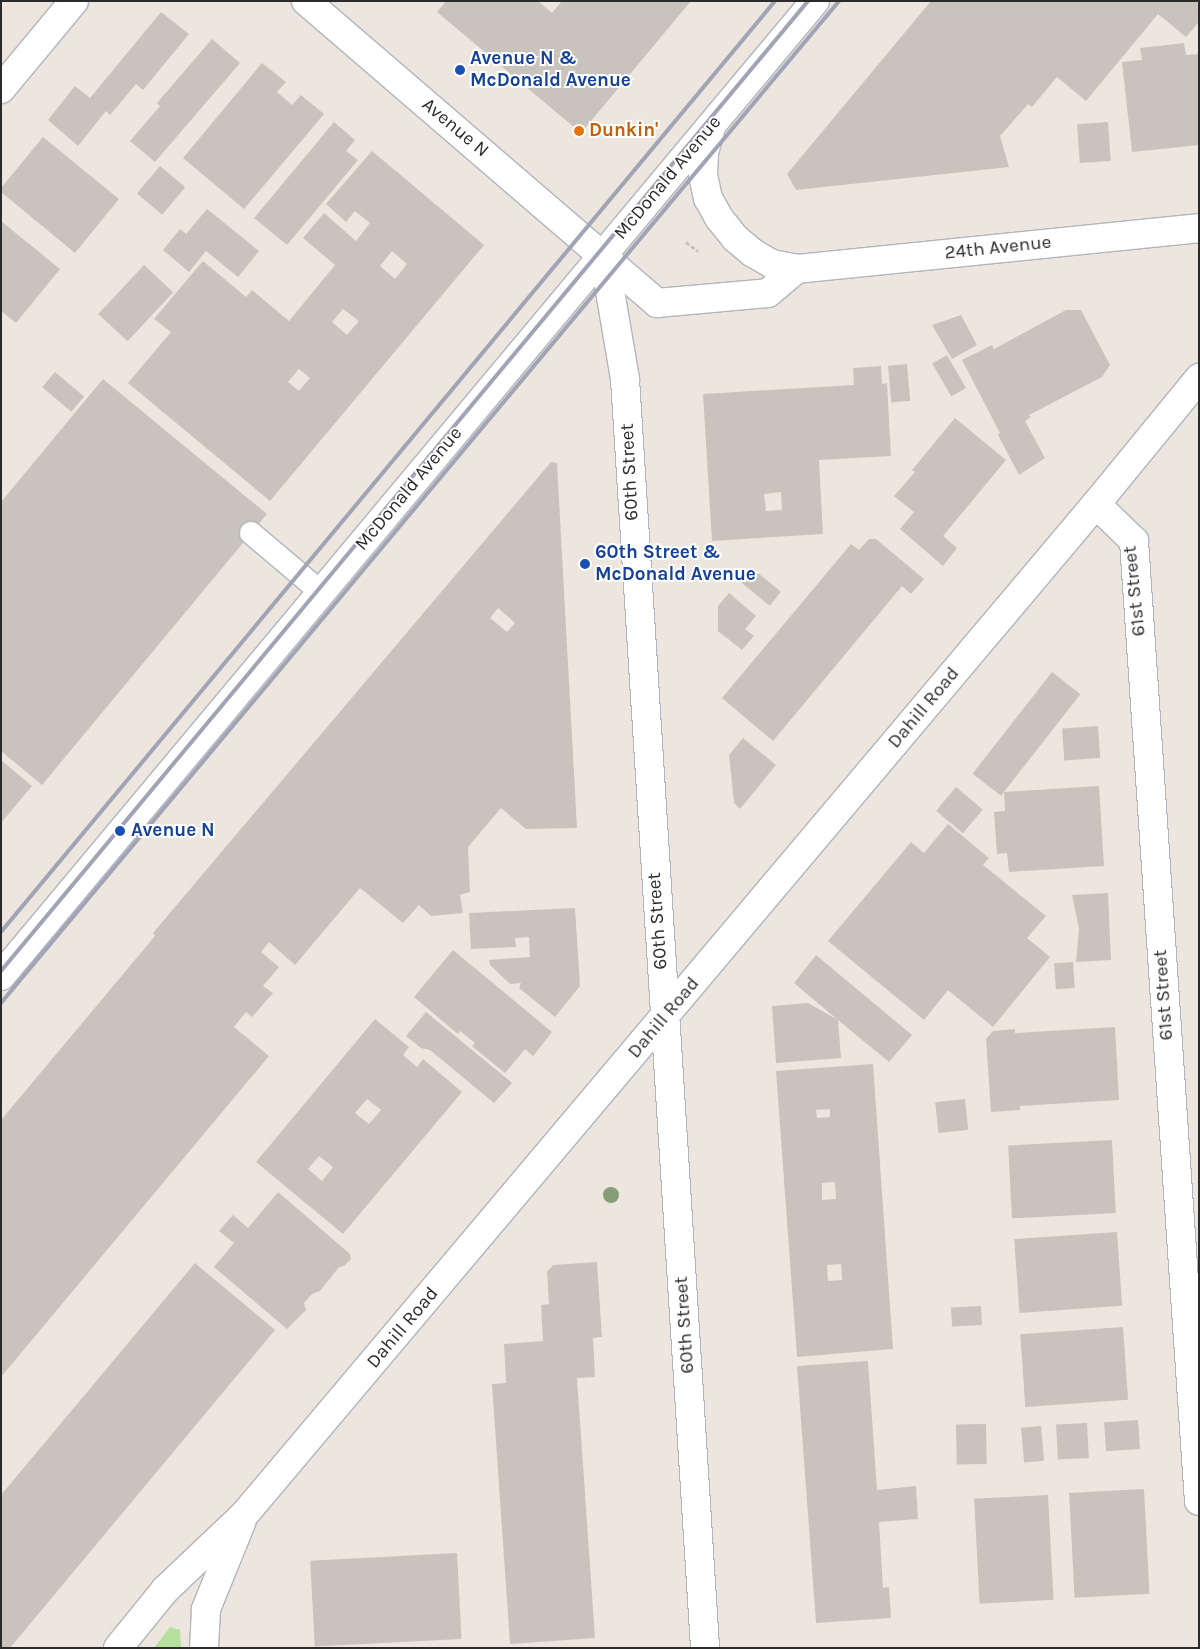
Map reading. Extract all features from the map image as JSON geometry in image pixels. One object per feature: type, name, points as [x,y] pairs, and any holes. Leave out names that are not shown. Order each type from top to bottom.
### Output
[{"type":"street","points":[[1,89],[74,1]]},
{"type":"street","name":"Avenue N","points":[[306,1],[604,256]]},
{"type":"street","name":"McDonald Avenue","points":[[1,976],[815,1]]},
{"type":"street","name":"24th Avenue","points":[[711,127],[704,154],[703,175],[708,198],[719,218],[735,238],[753,253],[772,264],[797,269],[1199,228]]},
{"type":"street","points":[[604,256],[656,303],[768,293],[797,269]]},
{"type":"street","name":"60th Street","points":[[604,256],[625,379],[705,1648]]},
{"type":"street","name":"Dahill Road","points":[[118,1648],[165,1590],[244,1515],[666,1016],[1096,504],[1199,378]]},
{"type":"street","name":"61st Street","points":[[1096,504],[1134,540],[1199,1501]]},
{"type":"street","points":[[204,1648],[206,1608],[244,1515]]},
{"type":"lane","points":[[251,533],[322,593]]},
{"type":"path","points":[[686,242],[704,256]]},
{"type":"green space","points":[[170,1627],[180,1630],[181,1648],[154,1648]]},
{"type":"building","points":[[446,1],[538,1],[552,13],[562,1],[691,1],[581,133],[437,12]]},
{"type":"building","points":[[931,1],[1195,1],[1199,4],[1199,22],[1186,37],[1158,14],[1086,101],[1057,77],[1032,107],[1028,104],[1000,136],[1009,167],[796,190],[787,174]]},
{"type":"building","points":[[161,12],[189,34],[143,90],[136,84],[110,115],[106,111],[78,146],[48,120],[75,86],[90,98]]},
{"type":"building","points":[[212,39],[240,63],[155,162],[130,141],[160,106],[157,103]]},
{"type":"building","points":[[1184,43],[1186,55],[1199,54],[1199,145],[1132,152],[1122,62],[1142,60],[1140,48]]},
{"type":"building","points":[[262,63],[286,82],[277,92],[292,105],[301,95],[324,114],[244,209],[183,158]]},
{"type":"building","points":[[334,122],[355,140],[346,151],[358,160],[287,245],[254,218]]},
{"type":"building","points":[[1108,122],[1111,161],[1080,163],[1077,124]]},
{"type":"building","points":[[43,137],[119,199],[75,253],[1,192],[1,188]]},
{"type":"building","points":[[372,151],[484,245],[270,501],[128,383],[171,332],[154,319],[203,261],[246,297],[252,290],[289,321],[335,265],[303,238],[324,213],[356,241],[370,223],[355,211],[346,222],[326,204]],"holes":[[[392,251],[407,264],[395,279],[380,266]],[[343,309],[359,321],[347,335],[332,322]],[[299,369],[310,378],[299,391],[288,382]]]},
{"type":"building","points":[[160,166],[185,187],[162,215],[137,194]]},
{"type":"building","points":[[207,209],[259,251],[238,277],[206,251],[189,272],[163,250],[180,229],[186,234]]},
{"type":"building","points":[[1,221],[60,269],[16,323],[1,311]]},
{"type":"building","points":[[144,265],[173,292],[128,341],[98,314]]},
{"type":"building","points":[[1066,310],[1081,310],[1110,365],[1102,377],[1029,415],[1031,417],[1025,421],[1045,458],[1019,475],[998,435],[1000,433],[962,360],[992,345],[994,349]]},
{"type":"building","points":[[961,315],[977,345],[952,359],[932,325]]},
{"type":"building","points":[[947,355],[966,388],[951,396],[932,364]]},
{"type":"building","points":[[907,364],[910,401],[891,403],[888,366]]},
{"type":"building","points":[[881,366],[882,384],[887,383],[891,456],[819,460],[823,534],[712,541],[703,394],[854,385],[853,368]],"holes":[[[781,492],[782,510],[766,511],[764,494]]]},
{"type":"building","points":[[55,372],[84,396],[71,412],[42,387]]},
{"type":"building","points":[[103,379],[267,514],[42,785],[1,751],[1,502]]},
{"type":"building","points":[[955,418],[1006,460],[943,536],[957,548],[943,566],[900,529],[914,512],[894,496],[915,472],[912,470]]},
{"type":"building","points":[[551,462],[557,463],[577,828],[526,829],[501,808],[468,847],[470,892],[460,895],[463,913],[431,916],[419,905],[403,923],[360,888],[295,965],[269,942],[261,952],[279,967],[263,986],[273,993],[252,1017],[246,1012],[234,1027],[269,1056],[1,1377],[1,1120],[155,936],[153,933]],"holes":[[[498,608],[515,623],[507,632],[490,618]]]},
{"type":"building","points":[[869,539],[876,539],[924,579],[911,594],[902,586],[773,741],[722,698],[851,544],[859,550]]},
{"type":"building","points":[[753,569],[781,592],[770,606],[742,583]]},
{"type":"building","points":[[729,593],[756,616],[745,629],[754,636],[742,650],[718,631],[718,606]]},
{"type":"building","points":[[1052,672],[1080,694],[1001,796],[973,774]]},
{"type":"building","points":[[1098,726],[1100,758],[1064,760],[1062,729]]},
{"type":"building","points":[[743,738],[776,765],[740,809],[734,803],[729,755]]},
{"type":"building","points":[[1,760],[32,786],[1,823]]},
{"type":"building","points":[[1099,786],[1104,866],[1009,872],[1007,853],[997,854],[994,812],[1005,811],[1004,792]]},
{"type":"building","points":[[956,787],[983,809],[963,833],[936,811]]},
{"type":"building","points":[[948,824],[989,858],[983,865],[1046,916],[1027,938],[1050,957],[993,1027],[948,990],[924,1020],[828,941],[911,842],[924,853]]},
{"type":"building","points":[[1108,893],[1111,960],[1076,962],[1079,928],[1072,895]]},
{"type":"building","points":[[575,908],[580,986],[555,1017],[519,988],[521,983],[510,984],[490,965],[489,960],[530,957],[529,937],[515,938],[516,947],[471,949],[469,913]]},
{"type":"building","points":[[453,950],[552,1032],[533,1056],[525,1049],[505,1073],[472,1046],[475,1043],[460,1031],[458,1034],[414,997]]},
{"type":"building","points":[[816,955],[912,1035],[889,1062],[794,983]]},
{"type":"building","points":[[1073,962],[1075,988],[1056,989],[1054,963]]},
{"type":"building","points":[[808,1003],[838,1020],[841,1058],[776,1063],[772,1006]]},
{"type":"building","points":[[426,1012],[512,1083],[494,1103],[430,1050],[421,1048],[406,1036]]},
{"type":"building","points":[[375,1019],[409,1047],[403,1055],[417,1067],[423,1059],[462,1092],[343,1234],[256,1162]],"holes":[[[367,1099],[381,1110],[369,1124],[355,1113]],[[319,1156],[333,1167],[322,1181],[308,1169]]]},
{"type":"building","points":[[1115,1027],[1119,1100],[1020,1106],[1020,1110],[991,1112],[986,1039],[993,1031],[1015,1029],[1015,1033]]},
{"type":"building","points":[[873,1064],[893,1349],[797,1357],[776,1071]],"holes":[[[830,1109],[830,1117],[817,1118],[816,1110]],[[835,1182],[836,1199],[822,1200],[822,1183]],[[841,1264],[842,1280],[828,1281],[827,1265]]]},
{"type":"building","points":[[965,1099],[968,1130],[938,1133],[935,1102]]},
{"type":"building","points":[[1112,1140],[1116,1213],[1012,1218],[1008,1145]]},
{"type":"building","points":[[278,1192],[350,1254],[351,1259],[344,1266],[339,1267],[320,1291],[312,1294],[304,1303],[306,1310],[287,1329],[214,1267],[234,1243],[219,1231],[233,1215],[248,1228]]},
{"type":"building","points":[[1117,1232],[1122,1306],[1019,1313],[1014,1239]]},
{"type":"building","points":[[597,1262],[602,1337],[593,1338],[595,1377],[577,1378],[595,1638],[510,1644],[492,1384],[506,1383],[504,1344],[543,1341],[541,1305],[549,1304],[547,1272],[553,1265]]},
{"type":"building","points":[[195,1263],[275,1330],[10,1648],[1,1648],[1,1495]]},
{"type":"building","points":[[981,1306],[982,1325],[952,1327],[951,1308]]},
{"type":"building","points":[[1123,1327],[1128,1400],[1025,1407],[1020,1334]]},
{"type":"building","points":[[868,1361],[877,1490],[916,1486],[918,1519],[879,1522],[883,1588],[889,1587],[891,1618],[816,1623],[797,1366]]},
{"type":"building","points":[[1138,1420],[1140,1449],[1106,1451],[1104,1422]]},
{"type":"building","points":[[1087,1423],[1089,1458],[1058,1460],[1056,1425]]},
{"type":"building","points":[[986,1424],[987,1464],[957,1465],[956,1425]]},
{"type":"building","points":[[1041,1426],[1044,1461],[1024,1463],[1021,1428]]},
{"type":"building","points":[[1144,1489],[1149,1594],[1075,1598],[1069,1493]]},
{"type":"building","points":[[1048,1495],[1053,1600],[980,1604],[974,1499]]},
{"type":"building","points":[[457,1553],[462,1639],[315,1647],[310,1561]]},
{"type":"railway","points":[[1,932],[775,1]]},
{"type":"railway","points":[[1,971],[808,1]]},
{"type":"railway","points":[[1,1003],[839,1]]},
{"type":"place","name":"Avenue N & McDonald Avenue","points":[[460,70]]},
{"type":"place","name":"Dunkin'","points":[[579,131]]},
{"type":"place","name":"60th Street & McDonald Avenue","points":[[585,564]]},
{"type":"place","name":"Avenue N","points":[[120,831]]}]
